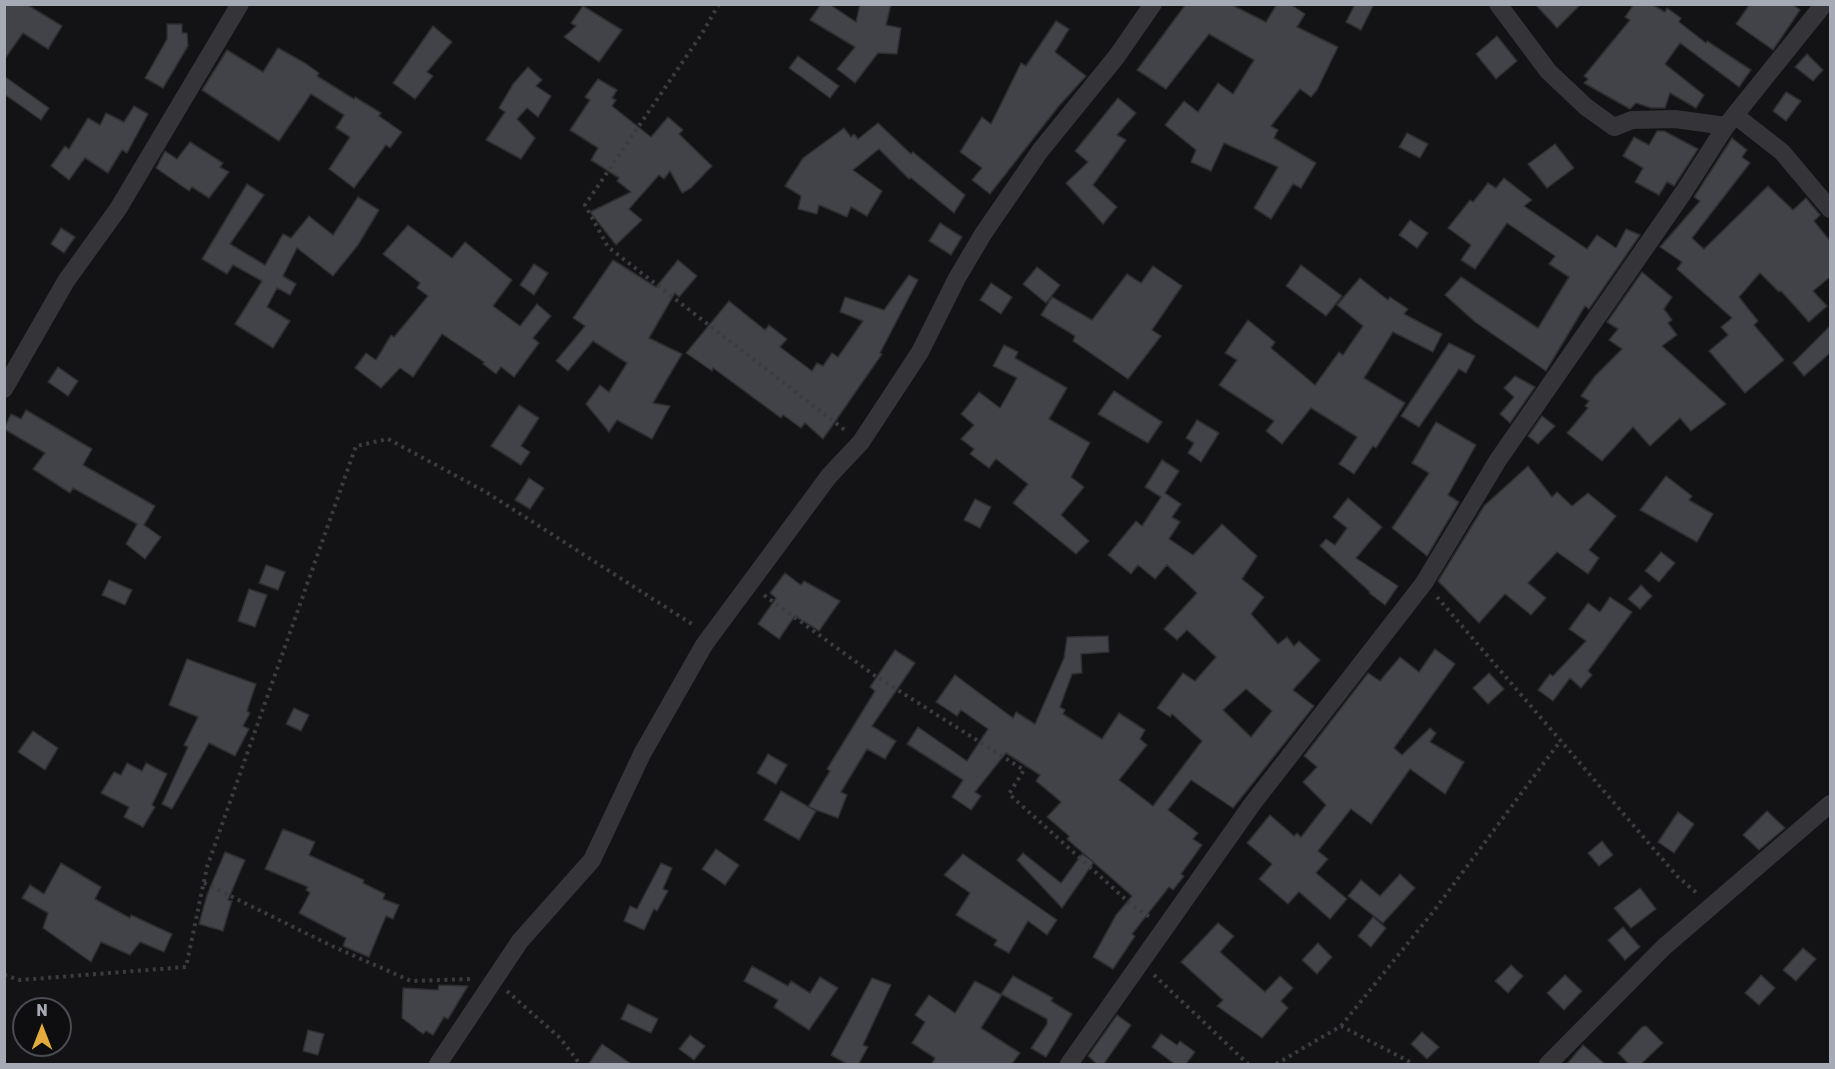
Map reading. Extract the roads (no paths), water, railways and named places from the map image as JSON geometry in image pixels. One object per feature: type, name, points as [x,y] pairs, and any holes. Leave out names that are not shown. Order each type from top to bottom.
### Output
[{"type":"street","points":[[4,389],[66,281],[118,209],[240,4]]},
{"type":"street","points":[[438,1065],[493,978],[520,941],[592,860],[642,754],[704,645],[829,476],[861,442],[920,351],[957,278],[983,234],[1040,151],[1118,56],[1153,4]]},
{"type":"street","points":[[1498,4],[1548,71],[1586,107],[1614,127],[1632,120],[1731,121],[1782,152],[1830,209]]},
{"type":"street","points":[[1069,1065],[1253,803],[1424,583],[1498,460],[1731,121],[1824,4]]},
{"type":"street","points":[[1548,1065],[1664,947],[1830,804]]}]
